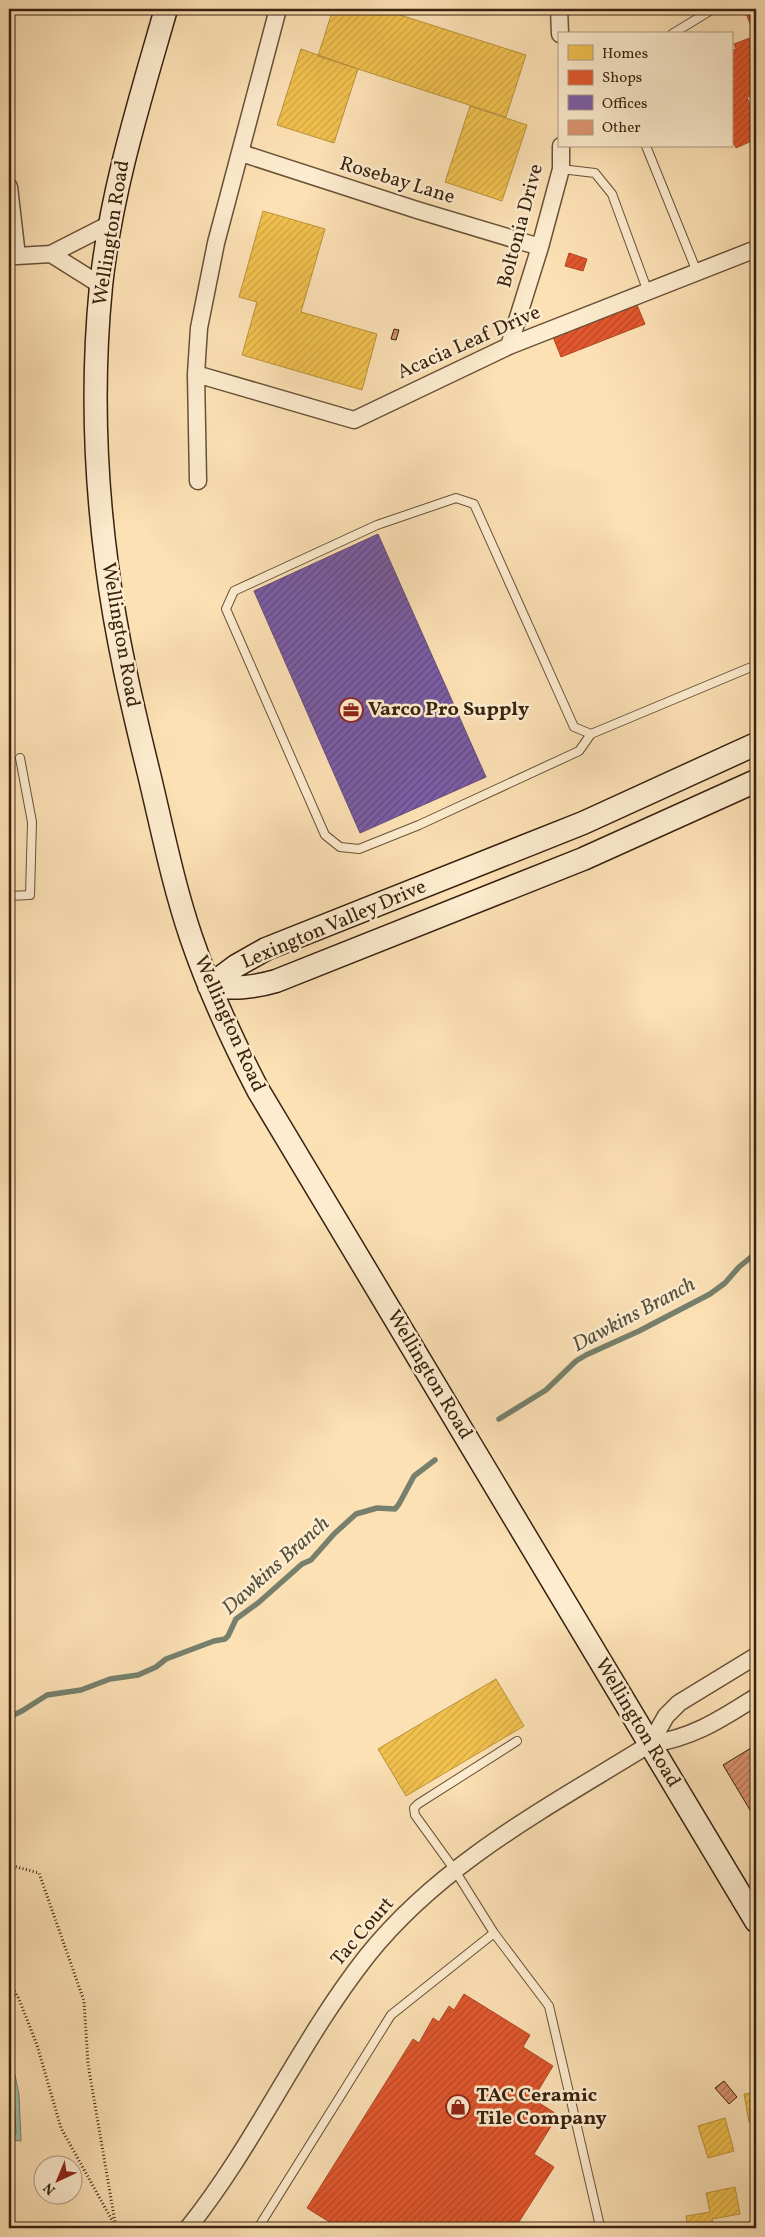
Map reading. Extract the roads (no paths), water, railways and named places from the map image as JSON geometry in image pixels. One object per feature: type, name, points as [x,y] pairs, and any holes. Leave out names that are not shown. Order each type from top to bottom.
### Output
[{"type":"main road","name":"Wellington Road","points":[[166,9],[129,139],[110,224],[102,286],[97,404],[100,490],[107,566],[123,658],[138,729],[190,935],[230,1036],[258,1090],[756,1921]]},
{"type":"main road","name":"Lexington Valley Drive","points":[[209,986],[236,966],[266,949],[583,823],[756,744]]},
{"type":"main road","name":"Lexington Valley Drive","points":[[209,986],[232,989],[254,987],[276,981],[583,860],[756,781]]},
{"type":"street","points":[[198,481],[196,374],[199,328],[211,271],[278,9]]},
{"type":"street","points":[[559,9],[560,32]]},
{"type":"street","name":"Boltonia Drive","points":[[509,346],[540,247],[561,169],[561,148]]},
{"type":"street","name":"Rosebay Lane","points":[[241,153],[417,210],[540,247]]},
{"type":"street","points":[[9,187],[12,257],[51,254],[110,224]]},
{"type":"street","name":"Acacia Leaf Drive","points":[[196,374],[354,420],[509,346],[756,250]]},
{"type":"street","points":[[51,254],[102,286]]},
{"type":"street","points":[[650,1744],[666,1716],[679,1703],[756,1656]]},
{"type":"street","points":[[650,1744],[691,1735],[712,1725],[756,1697]]},
{"type":"street","name":"Tac Court","points":[[193,2227],[342,1989],[368,1954],[406,1913],[454,1869],[490,1843],[650,1744]]},
{"type":"lane","points":[[675,32],[713,9]]},
{"type":"lane","points":[[647,148],[697,272]]},
{"type":"lane","points":[[561,169],[595,173],[612,194],[648,292]]},
{"type":"lane","points":[[591,734],[574,727],[474,504],[456,498],[377,525],[234,591],[226,608],[325,835],[340,847],[359,849],[428,821],[579,752],[591,734],[756,665]]},
{"type":"lane","points":[[9,896],[30,895],[32,822],[20,758]]},
{"type":"lane","points":[[517,1741],[418,1804],[414,1808],[415,1815],[454,1869],[494,1933],[549,2006],[600,2226],[598,2228]]},
{"type":"lane","points":[[258,2228],[391,2015],[494,1933]]},
{"type":"water","points":[[9,2045],[19,2095],[21,2141],[9,2140]]},
{"type":"waterway","name":"Dawkins Branch","points":[[499,1419],[546,1390],[576,1361],[586,1355],[639,1331],[710,1294],[725,1283],[739,1267],[756,1253]]},
{"type":"waterway","name":"Dawkins Branch","points":[[9,1717],[47,1695],[81,1690],[110,1679],[138,1675],[156,1667],[166,1659],[214,1641],[225,1639],[236,1619],[258,1603],[302,1564],[311,1560],[334,1534],[356,1514],[377,1508],[395,1509],[414,1476],[435,1460]]},
{"type":"place","name":"Varco Pro Supply","points":[[351,710]]},
{"type":"place","name":"TAC Ceramic Tile Company","points":[[458,2107]]}]
